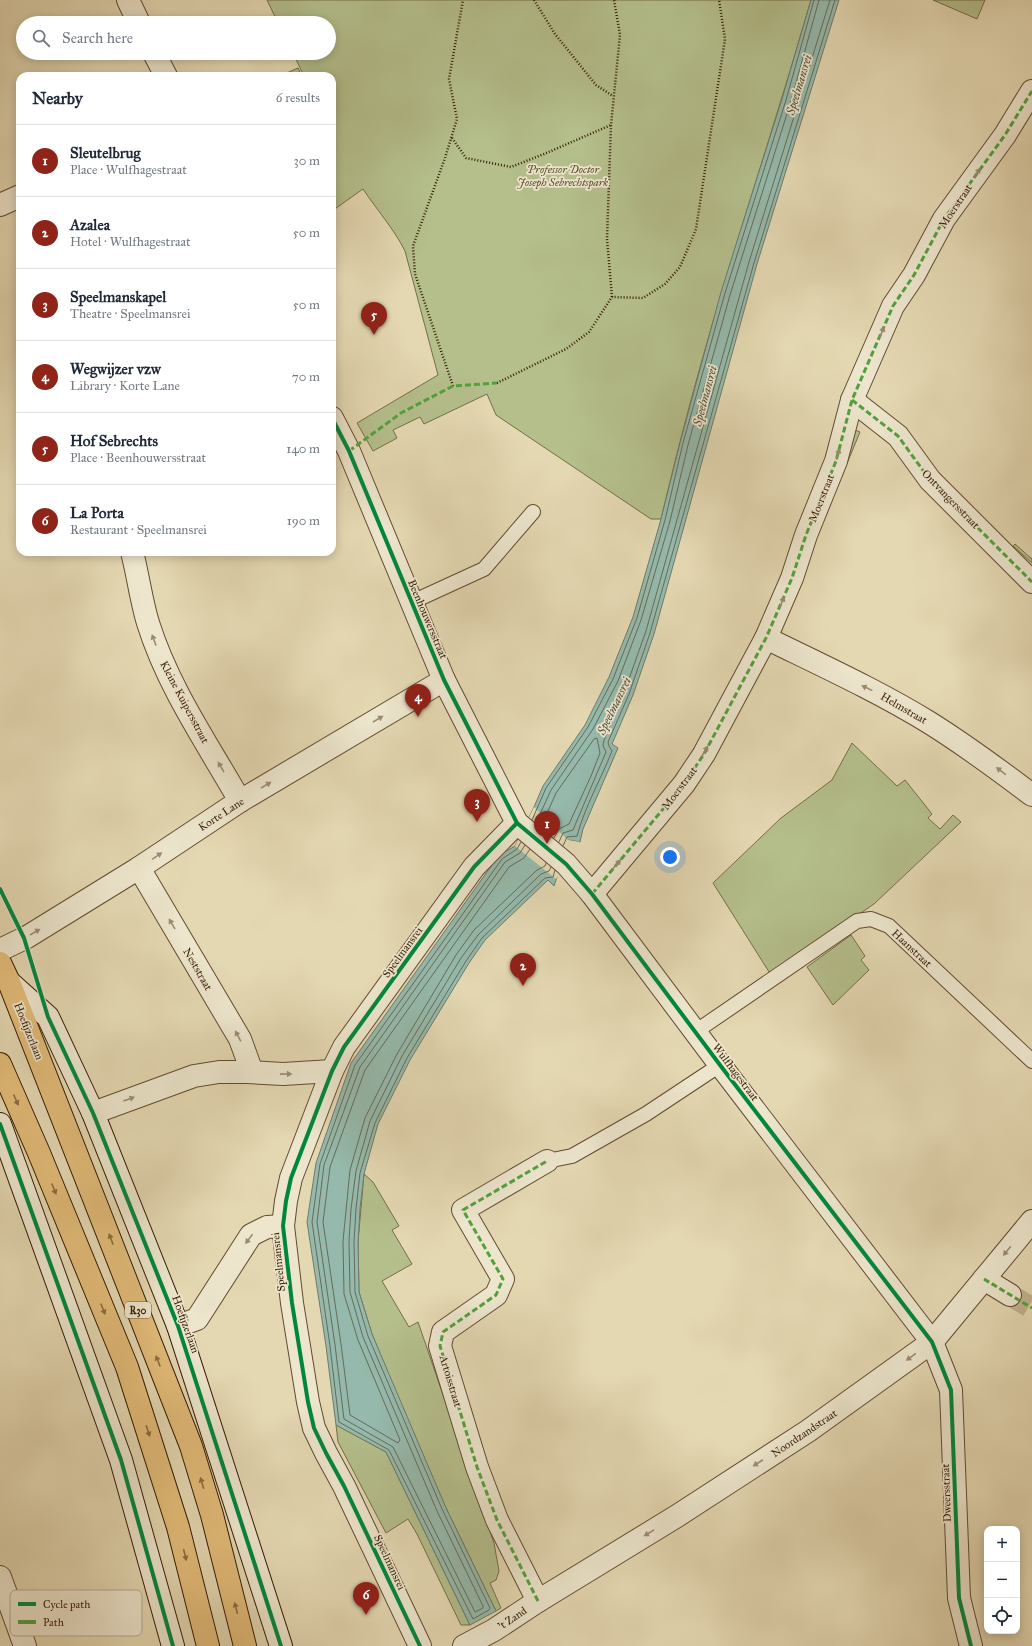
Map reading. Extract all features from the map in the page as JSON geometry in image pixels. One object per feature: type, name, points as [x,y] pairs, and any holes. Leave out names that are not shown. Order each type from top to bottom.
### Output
[{"type":"main road","name":"Hoefijzerlaan","points":[[5,973],[191,1446],[212,1515],[245,1646]]},
{"type":"main road","name":"R30","points":[[0,1064],[39,1152],[127,1367],[178,1527],[208,1646]]},
{"type":"street","points":[[128,0],[136,16]]},
{"type":"street","points":[[158,60],[164,72]]},
{"type":"street","name":"Moerstraat","points":[[592,894],[684,784],[704,754],[766,638],[792,578],[806,535],[836,461],[852,400],[893,306],[914,275],[944,219],[1005,135],[1032,91]]},
{"type":"street","points":[[0,205],[16,198]]},
{"type":"street","name":"Ontvangersstraat","points":[[852,400],[898,436],[930,480],[1032,582]]},
{"type":"street","name":"Beenhouwersstraat","points":[[336,426],[349,451],[444,680],[520,826]]},
{"type":"street","name":"Kleine Kuipersstraat","points":[[133,556],[148,622],[160,655],[174,686],[240,801]]},
{"type":"street","name":"Helmstraat","points":[[766,638],[878,693],[930,723],[989,762],[1032,795]]},
{"type":"street","name":"Korte Lane","points":[[0,950],[27,937],[139,868],[240,801],[444,680]]},
{"type":"street","name":"Wulfhagestraat","points":[[520,826],[566,864],[592,894],[720,1065],[932,1342]]},
{"type":"street","name":"Speelmansrei","points":[[420,1646],[344,1486],[314,1428],[308,1402],[292,1303],[283,1226],[286,1201],[291,1178],[332,1071],[344,1047],[474,867],[520,826]]},
{"type":"street","name":"Neststraat","points":[[139,868],[240,1039],[252,1072]]},
{"type":"street","name":"Hoefijzerlaan","points":[[5,973],[48,1017],[93,1113],[178,1326],[281,1646]]},
{"type":"street","points":[[93,1113],[194,1076],[219,1072],[283,1074],[332,1071]]},
{"type":"street","points":[[0,1124],[121,1460],[173,1646]]},
{"type":"street","name":"Artoisstraat","points":[[538,1601],[497,1520],[477,1467],[440,1346],[443,1332],[496,1295],[503,1279],[463,1210],[547,1161]]},
{"type":"street","name":"Noordzandstraat","points":[[538,1601],[677,1516],[808,1431],[932,1342],[1032,1221]]},
{"type":"street","points":[[178,1326],[197,1319],[251,1235],[267,1227],[283,1226]]},
{"type":"street","points":[[984,1279],[1010,1295]]},
{"type":"street","name":"Dweersstraat","points":[[932,1342],[951,1390],[959,1598],[971,1646]]},
{"type":"street","points":[[0,1577],[10,1605]]},
{"type":"street","name":"'t Zand","points":[[464,1646],[494,1630],[538,1601]]},
{"type":"street","points":[[21,1636],[25,1646]]},
{"type":"lane","points":[[412,602],[484,569],[533,512]]},
{"type":"lane","name":"Haanstraat","points":[[695,1032],[857,921],[871,919],[889,926],[1032,1061]]},
{"type":"lane","points":[[547,1161],[572,1156],[646,1114],[720,1065]]},
{"type":"path","points":[[453,386],[415,274],[413,246],[457,119],[448,79],[463,0]]},
{"type":"path","points":[[534,0],[555,34],[596,85],[613,96]]},
{"type":"path","points":[[497,383],[566,349],[589,332],[612,297],[607,239],[611,125],[620,35],[614,0]]},
{"type":"path","points":[[612,297],[642,298],[665,284],[680,267],[696,229],[725,39],[719,0]]},
{"type":"path","points":[[451,138],[466,158],[511,167],[611,125]]},
{"type":"green space","name":"Professor Doctor Joseph Sebrechtspark","points":[[267,0],[811,0],[705,348],[661,519],[651,519],[496,415],[487,394],[424,424],[420,417],[393,430],[397,438],[373,451],[357,423],[438,375],[405,251],[396,235],[363,189],[336,208],[336,72],[302,72],[296,60],[336,60],[336,16],[275,16]]},
{"type":"green space","points":[[933,0],[985,0],[977,19]]},
{"type":"green space","points":[[298,68],[300,72],[289,72]]},
{"type":"green space","points":[[855,430],[860,432],[841,478],[839,476]]},
{"type":"green space","points":[[1015,544],[1032,559],[1032,563],[1013,546]]},
{"type":"green space","points":[[852,743],[897,786],[905,780],[932,814],[928,818],[940,829],[953,815],[961,822],[874,904],[771,975],[713,883],[781,818],[832,780]]},
{"type":"green space","points":[[851,935],[865,956],[861,960],[869,970],[833,1005],[807,967]]},
{"type":"green space","points":[[364,1174],[373,1182],[399,1226],[392,1230],[412,1264],[382,1281],[409,1327],[418,1322],[494,1543],[499,1571],[496,1580],[490,1583],[501,1608],[496,1611],[446,1508],[390,1379],[372,1334],[359,1292],[358,1242]]},
{"type":"green space","points":[[336,1425],[386,1452],[470,1625],[461,1625],[417,1534],[408,1519],[386,1533],[338,1442]]},
{"type":"water","points":[[811,0],[839,0],[757,264],[654,634],[633,695],[612,744],[618,748],[583,829],[580,842],[569,840],[554,886],[548,880],[485,940],[469,963],[410,1060],[378,1124],[364,1174],[358,1242],[359,1292],[372,1334],[446,1508],[496,1611],[470,1625],[386,1452],[336,1425],[326,1346],[307,1222],[316,1163],[351,1063],[499,855],[515,846],[543,786],[585,725],[609,677],[633,617],[661,519],[721,292],[782,99]]},
{"type":"pier","points":[[534,807],[568,840],[580,842],[571,842],[561,872],[556,879],[515,846]]},
{"type":"tunnel","points":[[1010,1295],[1032,1308]]},
{"type":"marked path","points":[[592,894],[684,784],[704,754],[766,638],[792,578],[806,535],[836,461],[852,400],[893,306],[914,275],[944,219],[1005,135],[1032,91]]},
{"type":"marked path","points":[[349,451],[401,413],[453,386],[497,383]]},
{"type":"marked path","points":[[852,400],[898,436],[930,480],[1032,582]]},
{"type":"marked path","points":[[538,1601],[497,1520],[477,1467],[440,1346],[443,1332],[496,1295],[503,1279],[463,1210],[547,1161]]},
{"type":"marked path","points":[[984,1279],[1032,1308]]},
{"type":"cycle path","points":[[336,426],[349,451],[444,680],[517,823],[566,864],[592,894],[720,1065],[932,1342],[951,1390],[959,1598],[971,1646]]},
{"type":"cycle path","points":[[420,1646],[344,1486],[314,1428],[308,1402],[292,1303],[283,1226],[291,1178],[332,1071],[344,1047],[474,867],[517,823]]},
{"type":"cycle path","points":[[0,889],[24,938],[48,1017],[93,1113],[178,1326],[281,1646]]},
{"type":"cycle path","points":[[0,1124],[121,1460],[173,1646]]},
{"type":"place","name":"Hof Sebrechts","points":[[374,335]]},
{"type":"place","name":"Wegwijzer vzw","points":[[418,717]]},
{"type":"place","name":"Speelmanskapel","points":[[477,822]]},
{"type":"place","name":"Sleutelbrug","points":[[547,844]]},
{"type":"place","name":"Azalea","points":[[523,986]]},
{"type":"place","name":"La Porta","points":[[366,1615]]}]
